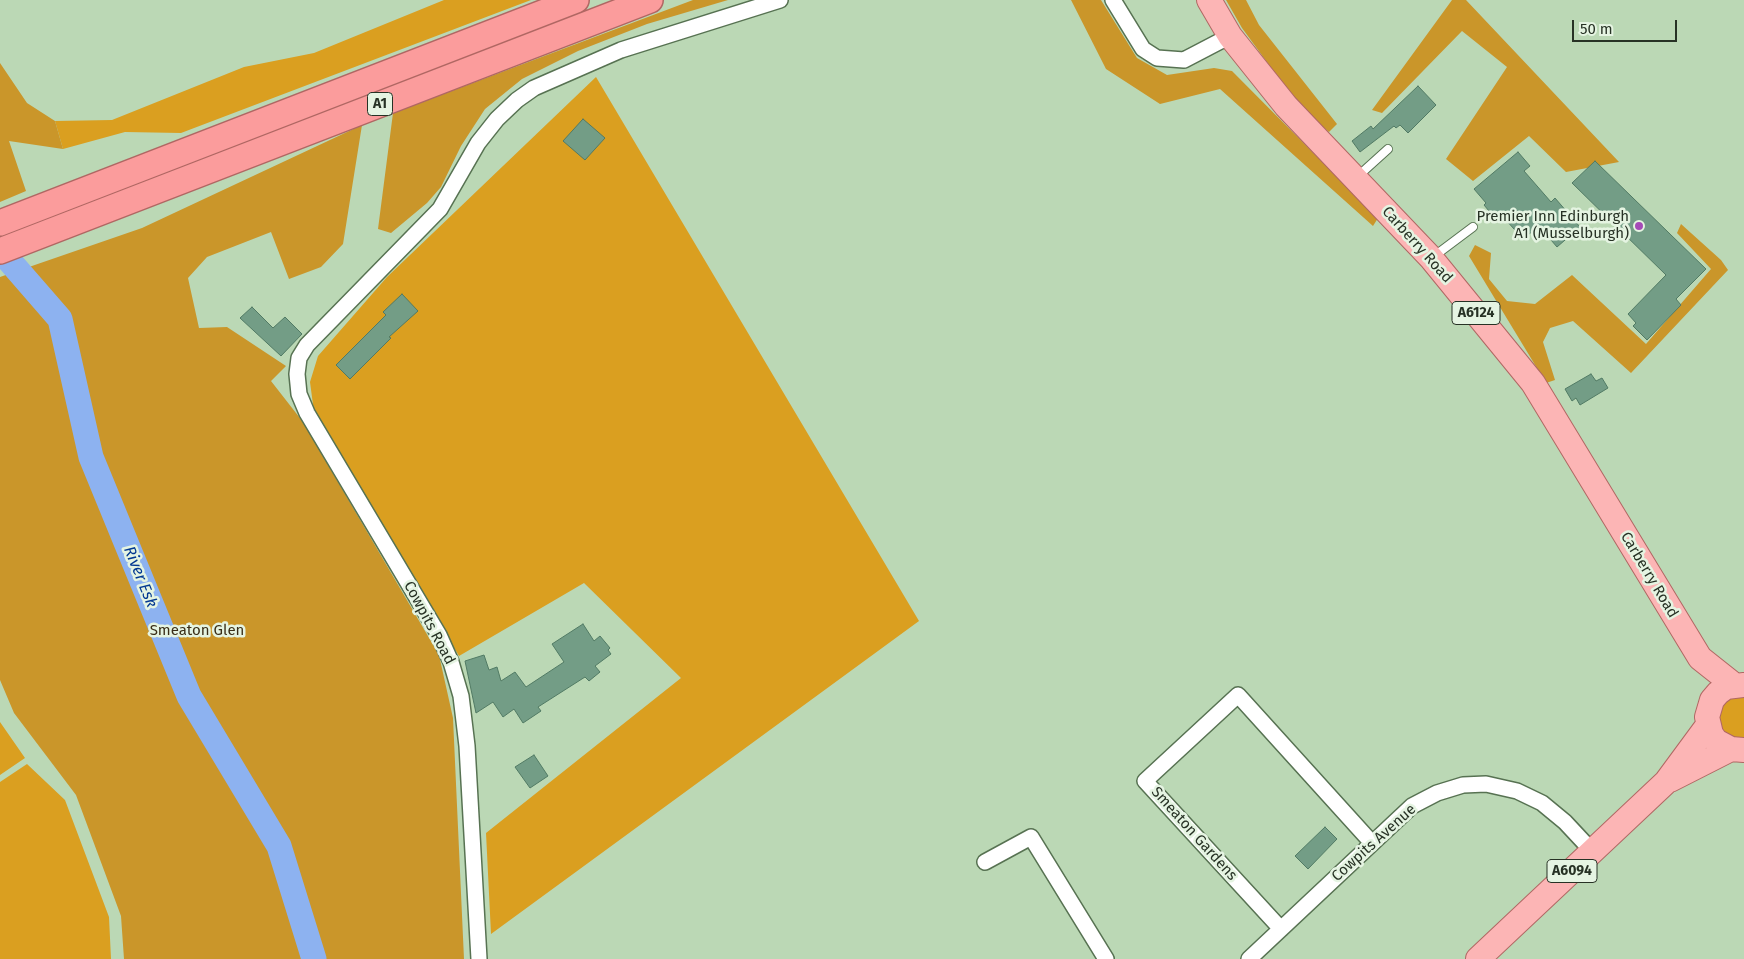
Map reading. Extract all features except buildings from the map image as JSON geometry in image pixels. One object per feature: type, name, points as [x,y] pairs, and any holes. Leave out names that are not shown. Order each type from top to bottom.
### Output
[{"type":"highway","name":"A1","points":[[0,223],[96,184],[576,0]]},
{"type":"highway","name":"A1","points":[[0,251],[650,0]]},
{"type":"main road","name":"Carberry Road","points":[[1209,0],[1230,36],[1286,106],[1431,258],[1533,383],[1700,658],[1708,717]]},
{"type":"main road","name":"Carberry Road","points":[[1700,658],[1739,685]]},
{"type":"main road","points":[[1739,685],[1718,693],[1708,717],[1716,741],[1740,751]]},
{"type":"main road","name":"A6094","points":[[1478,959],[1666,782],[1708,717]]},
{"type":"main road","name":"A6094","points":[[1666,782],[1740,751]]},
{"type":"street","name":"Cowpits Road","points":[[479,959],[468,746],[461,696],[451,662],[439,635],[307,413],[299,394],[297,374],[299,358],[307,345],[440,208],[478,143],[497,119],[517,100],[534,88],[621,50],[780,0]]},
{"type":"street","points":[[1113,0],[1143,49],[1157,58],[1184,60],[1230,36]]},
{"type":"street","name":"Smeaton Gardens","points":[[1281,929],[1145,781],[1238,695],[1372,843]]},
{"type":"street","name":"Cowpits Avenue","points":[[1249,959],[1412,806],[1428,797],[1463,785],[1486,784],[1517,791],[1542,803],[1565,822],[1593,852]]},
{"type":"street","points":[[985,862],[1031,837],[1106,959]]},
{"type":"lane","points":[[1355,179],[1388,149]]},
{"type":"lane","points":[[1431,258],[1473,226]]},
{"type":"shaded area","points":[[444,0],[531,0],[181,133],[125,132],[63,149],[55,121],[112,120],[244,67],[314,53]]},
{"type":"shaded area","points":[[596,77],[919,621],[491,934],[486,833],[681,678],[584,583],[459,656],[314,412],[310,382],[318,356],[387,277]]},
{"type":"shaded area","points":[[1744,695],[1744,740],[1723,734],[1717,713],[1720,706],[1731,696]]},
{"type":"shaded area","points":[[0,722],[25,758],[0,775]]},
{"type":"shaded area","points":[[27,764],[65,800],[109,917],[111,959],[0,959],[0,782]]},
{"type":"green space","points":[[693,0],[728,0],[647,24],[578,51],[522,79],[485,109],[461,146],[441,187],[427,203],[391,233],[378,229],[393,113]]},
{"type":"green space","points":[[1071,0],[1101,0],[1137,58],[1167,75],[1214,68],[1232,71],[1378,218],[1373,226],[1220,89],[1160,104],[1106,69]]},
{"type":"green space","points":[[1226,0],[1246,0],[1259,25],[1337,124],[1329,132],[1302,110],[1242,28]]},
{"type":"green space","points":[[1452,0],[1466,0],[1619,162],[1566,172],[1529,136],[1473,181],[1446,159],[1507,67],[1462,31],[1382,113],[1372,110]]},
{"type":"green space","points":[[0,63],[27,103],[55,121],[63,149],[9,141],[26,191],[0,202]]},
{"type":"green space","name":"Smeaton Glen","points":[[362,125],[343,244],[321,267],[289,279],[271,232],[207,257],[188,278],[199,328],[227,327],[286,366],[271,381],[303,422],[439,655],[453,718],[464,959],[124,959],[121,916],[76,795],[14,713],[0,680],[0,277],[142,228]]},
{"type":"green space","points":[[1681,224],[1721,260],[1728,270],[1631,373],[1573,321],[1550,328],[1543,342],[1555,380],[1546,383],[1469,256],[1475,245],[1491,253],[1489,279],[1507,301],[1535,304],[1572,275],[1646,344],[1711,269],[1677,233]]},
{"type":"waterway","name":"River Esk","points":[[0,250],[60,319],[91,457],[189,696],[279,846],[314,959]]},
{"type":"place","name":"Premier Inn Edinburgh A1 (Musselburgh)","points":[[1639,226]]}]
